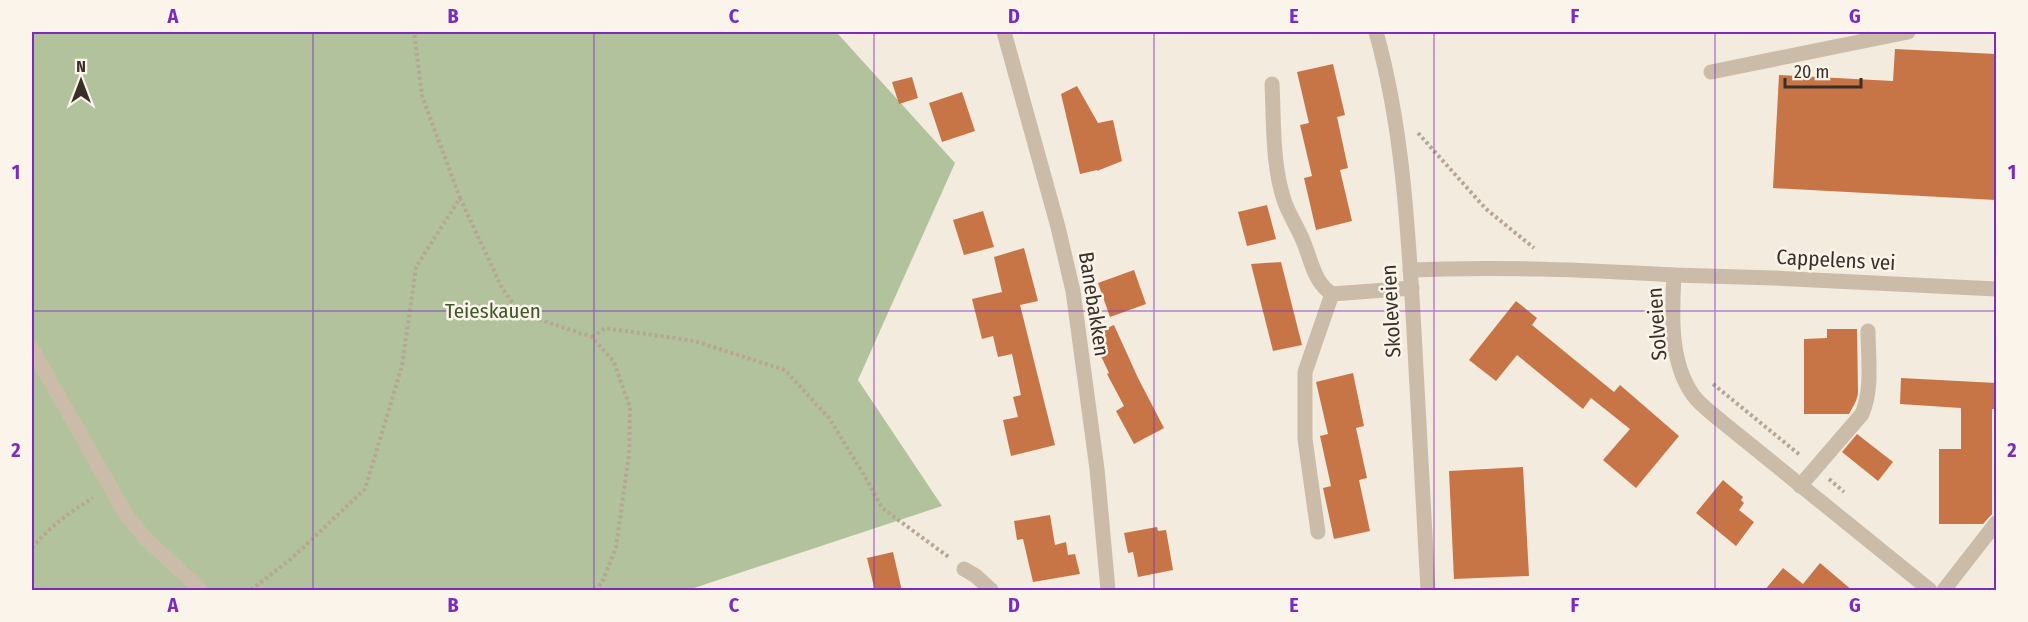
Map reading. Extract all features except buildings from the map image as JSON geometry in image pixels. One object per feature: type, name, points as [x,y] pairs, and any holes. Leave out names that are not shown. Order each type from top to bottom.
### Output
[{"type":"street","name":"Banebakken","points":[[1004,32],[1059,227],[1073,291],[1097,469],[1108,591]]},
{"type":"street","name":"Skoleveien","points":[[1376,32],[1389,87],[1401,163],[1412,288],[1428,591]]},
{"type":"street","points":[[1711,72],[1908,32]]},
{"type":"street","points":[[1272,84],[1276,157],[1284,201],[1317,280],[1332,294],[1412,288]]},
{"type":"street","name":"Solveien","points":[[1410,270],[1560,269],[1674,275],[1676,351],[1683,376],[1693,395],[1721,421],[1930,591]]},
{"type":"street","name":"Cappelens vei","points":[[1674,275],[1786,278],[1996,290]]},
{"type":"street","points":[[1318,532],[1305,439],[1305,372],[1332,294]]},
{"type":"street","points":[[1800,486],[1862,414],[1869,384],[1868,331]]},
{"type":"street","points":[[32,349],[127,516],[146,539],[201,591]]},
{"type":"street","points":[[1944,591],[1996,524]]},
{"type":"street","points":[[964,569],[976,576],[991,591]]},
{"type":"path","points":[[414,32],[422,96],[460,198],[502,288],[520,313],[592,337],[614,362],[630,408],[629,454],[616,547],[602,583],[595,591]]},
{"type":"path","points":[[1415,130],[1486,209],[1560,269]]},
{"type":"path","points":[[251,591],[292,558],[365,489],[402,366],[417,267],[460,198]]},
{"type":"path","points":[[592,337],[605,328],[694,341],[785,370],[829,418],[882,508],[964,569]]},
{"type":"path","points":[[32,548],[48,529],[68,512],[111,488]]},
{"type":"green space","name":"Teieskauen","points":[[32,32],[839,32],[838,34],[955,163],[858,380],[942,506],[688,590],[32,590]]}]
